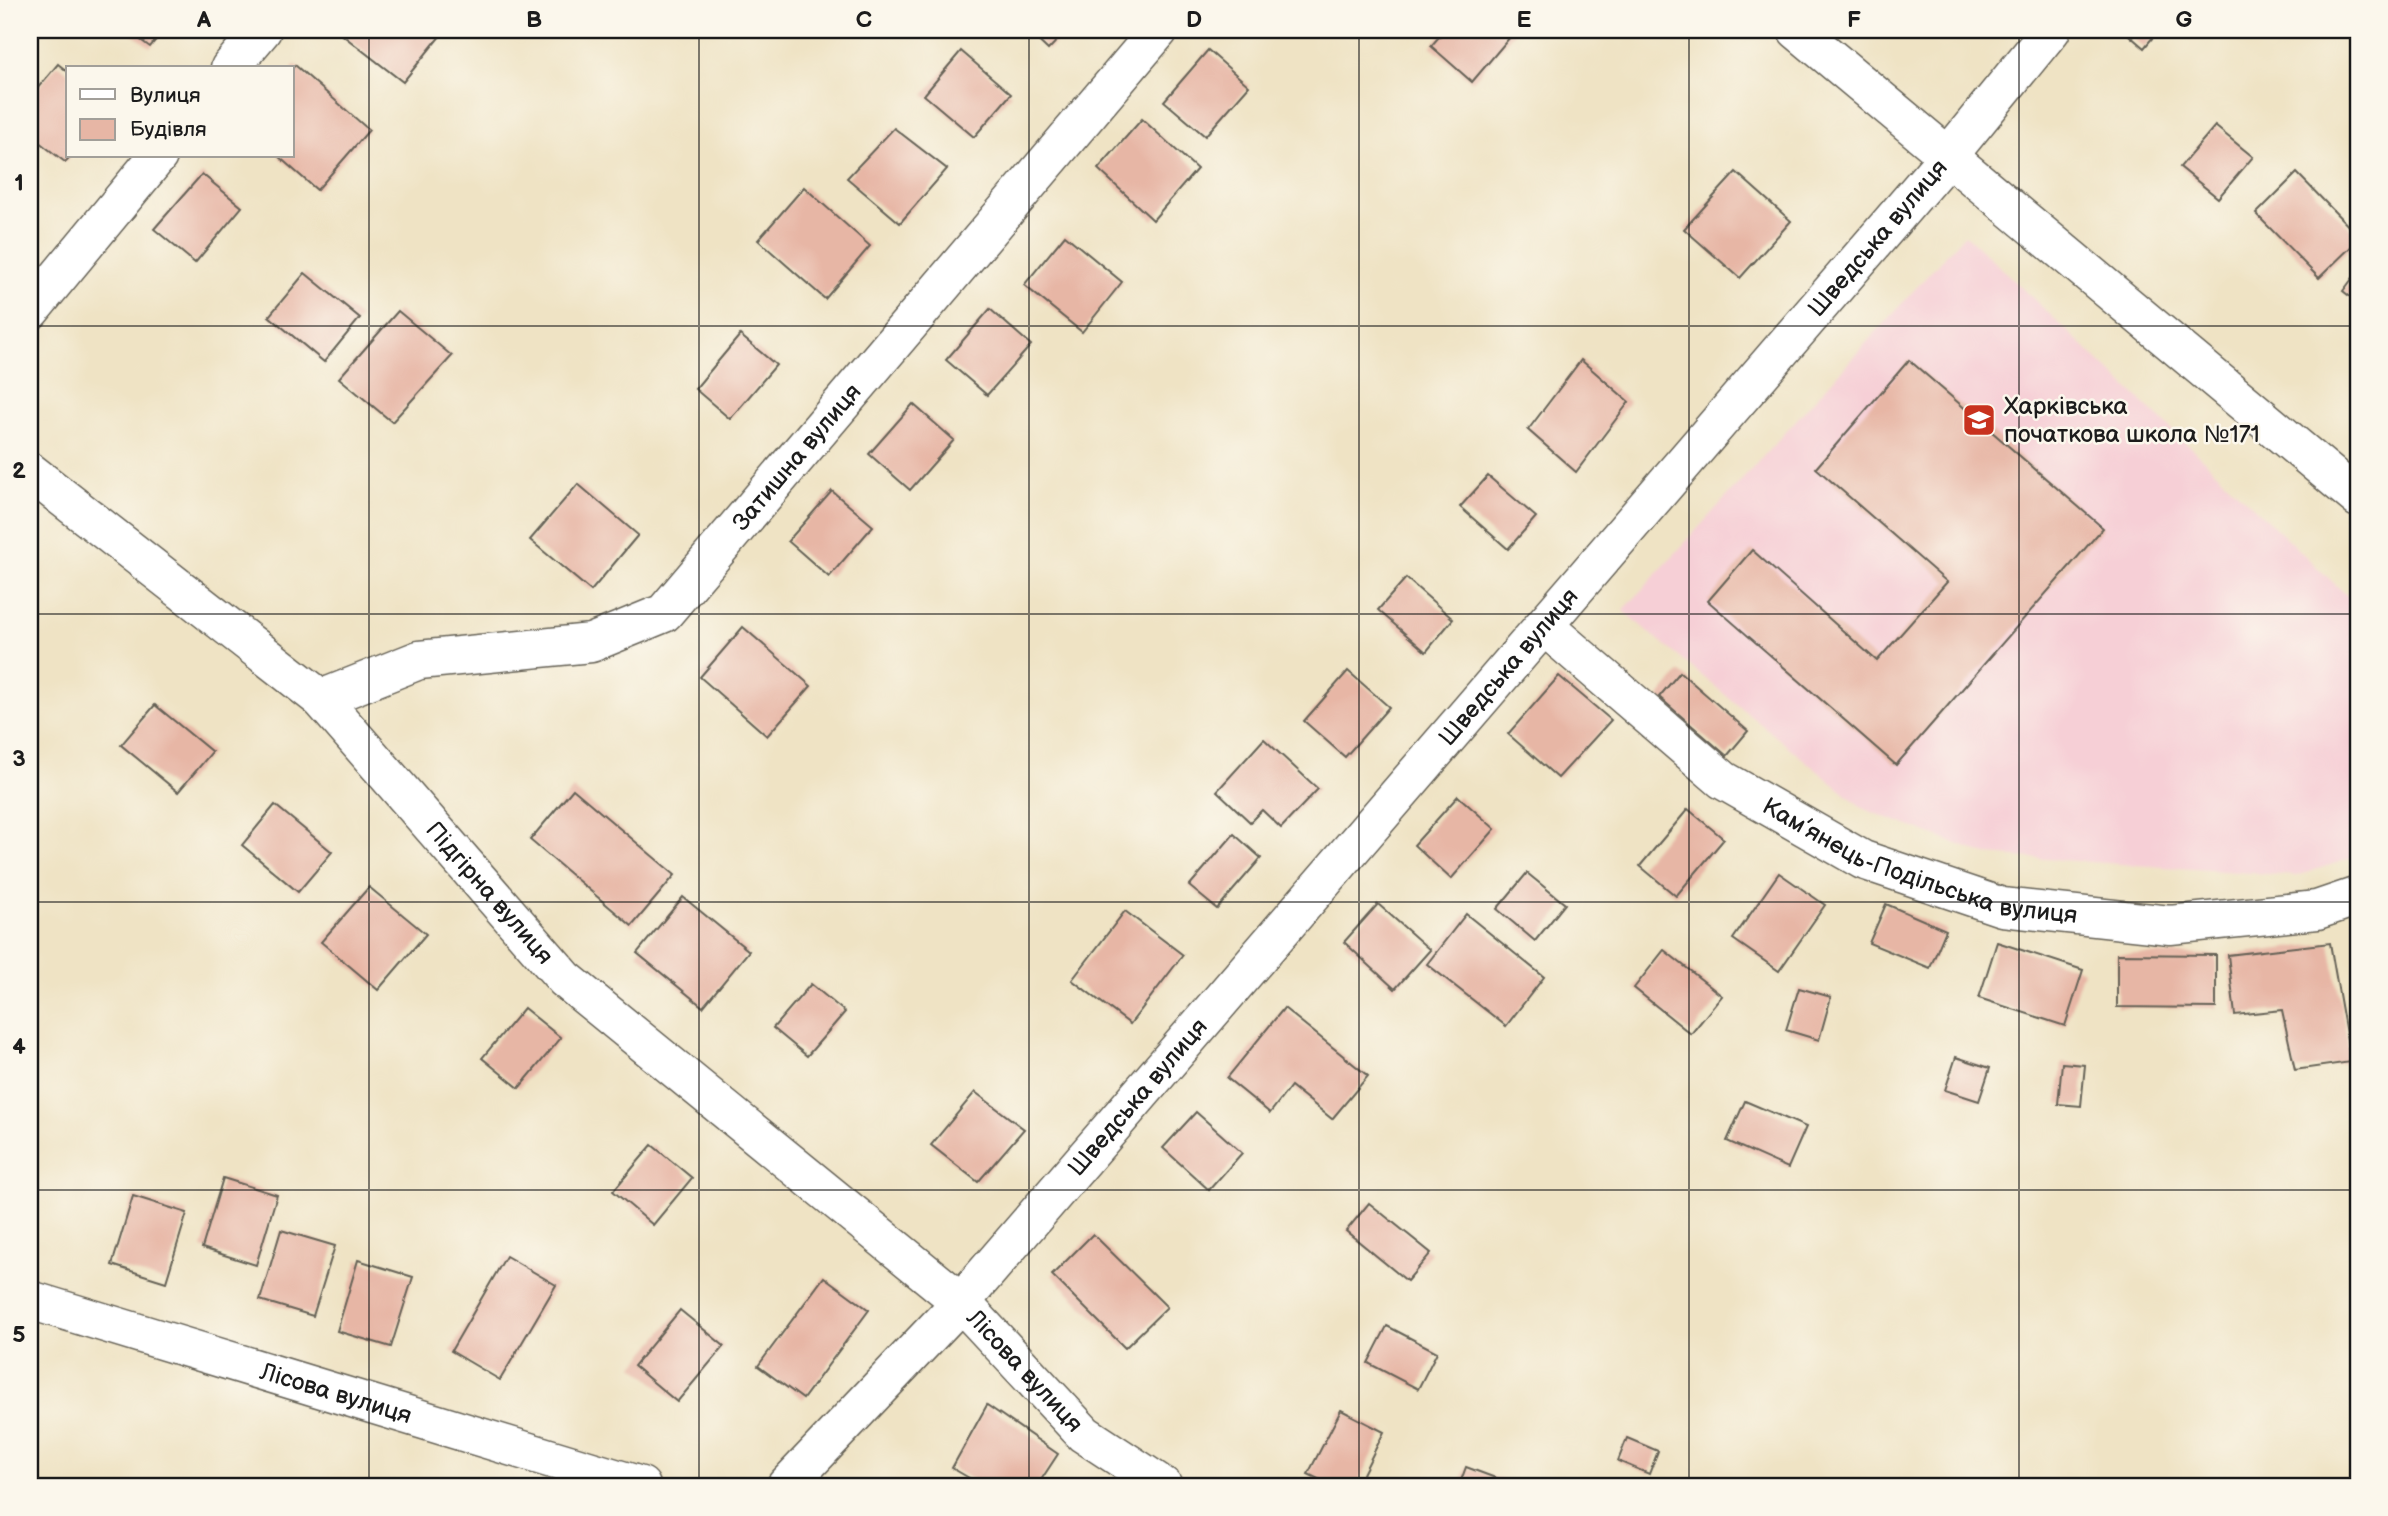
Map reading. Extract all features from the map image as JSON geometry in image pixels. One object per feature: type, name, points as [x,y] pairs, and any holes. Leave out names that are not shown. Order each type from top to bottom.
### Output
[{"type":"street","points":[[232,66],[262,30]]},
{"type":"street","name":"Затишна вулиця","points":[[321,699],[419,660],[591,643],[664,613],[1159,30]]},
{"type":"street","points":[[1797,30],[2358,498]]},
{"type":"street","name":"Шведська вулиця","points":[[961,1302],[1949,155],[2051,30]]},
{"type":"street","points":[[30,311],[156,158]]},
{"type":"street","name":"Підгірна вулиця","points":[[30,472],[321,699],[565,979],[961,1302]]},
{"type":"street","name":"Кам’янець-Подільська вулиця","points":[[1544,626],[1723,780],[1863,860],[1977,898],[2002,906],[2170,925],[2317,910],[2358,896]]},
{"type":"street","name":"Лісова вулиця","points":[[30,1300],[641,1486]]},
{"type":"street","name":"Лісова вулиця","points":[[786,1486],[961,1302],[1084,1434],[1163,1486]]},
{"type":"shaded area","name":"Харківська початкова школа №171","points":[[1965,234],[2358,606],[2358,856],[2296,876],[1986,855],[1864,809],[1623,611]]},
{"type":"building","points":[[127,30],[164,30],[150,47]]},
{"type":"building","points":[[336,30],[445,30],[403,82]]},
{"type":"building","points":[[1027,30],[1067,30],[1048,50]]},
{"type":"building","points":[[1445,30],[1516,30],[1472,82],[1431,46]]},
{"type":"building","points":[[2123,30],[2159,30],[2144,48]]},
{"type":"building","points":[[1208,50],[1249,86],[1205,136],[1164,101]]},
{"type":"building","points":[[961,51],[1011,94],[974,137],[924,95]]},
{"type":"building","points":[[58,64],[66,70],[66,158],[69,158],[65,162],[30,135],[30,97]]},
{"type":"building","points":[[294,66],[369,130],[317,190],[280,158],[294,158]]},
{"type":"building","points":[[1142,119],[1197,169],[1153,220],[1098,169]]},
{"type":"building","points":[[2215,126],[2253,157],[2218,198],[2180,167]]},
{"type":"building","points":[[894,128],[947,169],[900,223],[847,178]]},
{"type":"building","points":[[1736,172],[1791,221],[1740,278],[1684,229]]},
{"type":"building","points":[[2297,173],[2358,236],[2358,240],[2319,278],[2256,214]]},
{"type":"building","points":[[202,174],[242,207],[195,263],[154,229]]},
{"type":"building","points":[[804,187],[870,246],[825,299],[758,240]]},
{"type":"building","points":[[1065,235],[1122,282],[1082,332],[1024,285]]},
{"type":"building","points":[[2358,271],[2358,303],[2343,291]]},
{"type":"building","points":[[305,273],[360,318],[324,362],[269,316]]},
{"type":"building","points":[[990,309],[1031,345],[987,395],[946,360]]},
{"type":"building","points":[[398,311],[452,356],[392,422],[339,378]]},
{"type":"building","points":[[740,335],[776,365],[730,419],[695,389]]},
{"type":"building","points":[[1581,360],[1629,402],[1576,472],[1528,430]]},
{"type":"building","points":[[1909,360],[2103,528],[1896,765],[1708,601],[1752,550],[1877,661],[1947,582],[1816,468]]},
{"type":"building","points":[[913,404],[954,440],[910,490],[869,454]]},
{"type":"building","points":[[1488,476],[1536,517],[1508,549],[1460,507]]},
{"type":"building","points":[[578,484],[638,535],[591,591],[530,540]]},
{"type":"building","points":[[832,491],[873,526],[829,577],[788,541]]},
{"type":"building","points":[[1406,578],[1453,619],[1426,652],[1378,610]]},
{"type":"building","points":[[743,627],[811,686],[767,736],[700,677]]},
{"type":"building","points":[[1348,671],[1389,707],[1345,757],[1304,721]]},
{"type":"building","points":[[1680,672],[1748,731],[1727,756],[1659,697]]},
{"type":"building","points":[[1559,676],[1611,720],[1558,778],[1508,734]]},
{"type":"building","points":[[155,705],[212,752],[178,792],[121,745]]},
{"type":"building","points":[[1264,739],[1318,789],[1281,828],[1262,810],[1250,822],[1217,791]]},
{"type":"building","points":[[573,789],[675,875],[632,926],[530,840]]},
{"type":"building","points":[[1458,796],[1495,829],[1451,879],[1414,845]]},
{"type":"building","points":[[275,805],[332,852],[298,892],[242,845]]},
{"type":"building","points":[[1688,809],[1724,839],[1676,896],[1640,866]]},
{"type":"building","points":[[1234,834],[1261,858],[1217,909],[1189,886]]},
{"type":"building","points":[[1527,873],[1565,904],[1535,941],[1497,909]]},
{"type":"building","points":[[1779,873],[1825,905],[1779,971],[1733,939]]},
{"type":"building","points":[[369,887],[426,934],[378,990],[321,942]]},
{"type":"building","points":[[683,897],[749,951],[703,1007],[637,953]]},
{"type":"building","points":[[1378,904],[1430,950],[1395,989],[1344,942]]},
{"type":"building","points":[[1886,904],[1946,930],[1930,968],[1869,943]]},
{"type":"building","points":[[1125,911],[1183,955],[1130,1024],[1072,980]]},
{"type":"building","points":[[1466,914],[1544,977],[1506,1026],[1427,964]]},
{"type":"building","points":[[1997,942],[2083,970],[2065,1026],[1979,998]]},
{"type":"building","points":[[2330,943],[2351,1062],[2295,1070],[2282,1010],[2235,1015],[2228,955]]},
{"type":"building","points":[[1664,950],[1722,996],[1691,1034],[1634,988]]},
{"type":"building","points":[[2117,954],[2216,955],[2216,1008],[2117,1007]]},
{"type":"building","points":[[811,984],[845,1012],[807,1056],[773,1028]]},
{"type":"building","points":[[1799,988],[1831,997],[1819,1040],[1786,1030]]},
{"type":"building","points":[[524,1008],[561,1038],[519,1088],[482,1058]]},
{"type":"building","points":[[1284,1008],[1368,1076],[1332,1119],[1291,1086],[1270,1113],[1227,1078]]},
{"type":"building","points":[[1956,1057],[1990,1068],[1979,1101],[1945,1090]]},
{"type":"building","points":[[2062,1063],[2085,1065],[2081,1106],[2058,1104]]},
{"type":"building","points":[[975,1092],[1024,1129],[978,1182],[931,1145]]},
{"type":"building","points":[[1745,1101],[1806,1127],[1788,1168],[1727,1141]]},
{"type":"building","points":[[1196,1112],[1242,1153],[1209,1190],[1163,1148]]},
{"type":"building","points":[[652,1145],[692,1178],[653,1225],[613,1191]]},
{"type":"building","points":[[223,1178],[277,1195],[256,1265],[202,1248]]},
{"type":"building","points":[[133,1196],[187,1213],[166,1282],[112,1265]]},
{"type":"building","points":[[1369,1203],[1431,1253],[1407,1281],[1346,1231]]},
{"type":"building","points":[[281,1230],[335,1246],[313,1316],[260,1300]]},
{"type":"building","points":[[1093,1234],[1167,1307],[1125,1348],[1052,1275]]},
{"type":"building","points":[[506,1256],[556,1285],[500,1380],[451,1351]]},
{"type":"building","points":[[358,1260],[413,1277],[391,1347],[337,1331]]},
{"type":"building","points":[[824,1277],[869,1310],[803,1399],[758,1366]]},
{"type":"building","points":[[680,1310],[724,1346],[677,1402],[634,1366]]},
{"type":"building","points":[[1387,1326],[1437,1352],[1418,1389],[1368,1363]]},
{"type":"building","points":[[987,1405],[1058,1454],[1037,1486],[983,1486],[952,1468]]},
{"type":"building","points":[[1341,1410],[1384,1432],[1357,1486],[1333,1486],[1308,1474]]},
{"type":"building","points":[[1627,1438],[1658,1451],[1649,1474],[1618,1461]]},
{"type":"building","points":[[1466,1467],[1517,1486],[1459,1486]]},
{"type":"place","name":"Харківська початкова школа №171","points":[[1979,420]]}]
